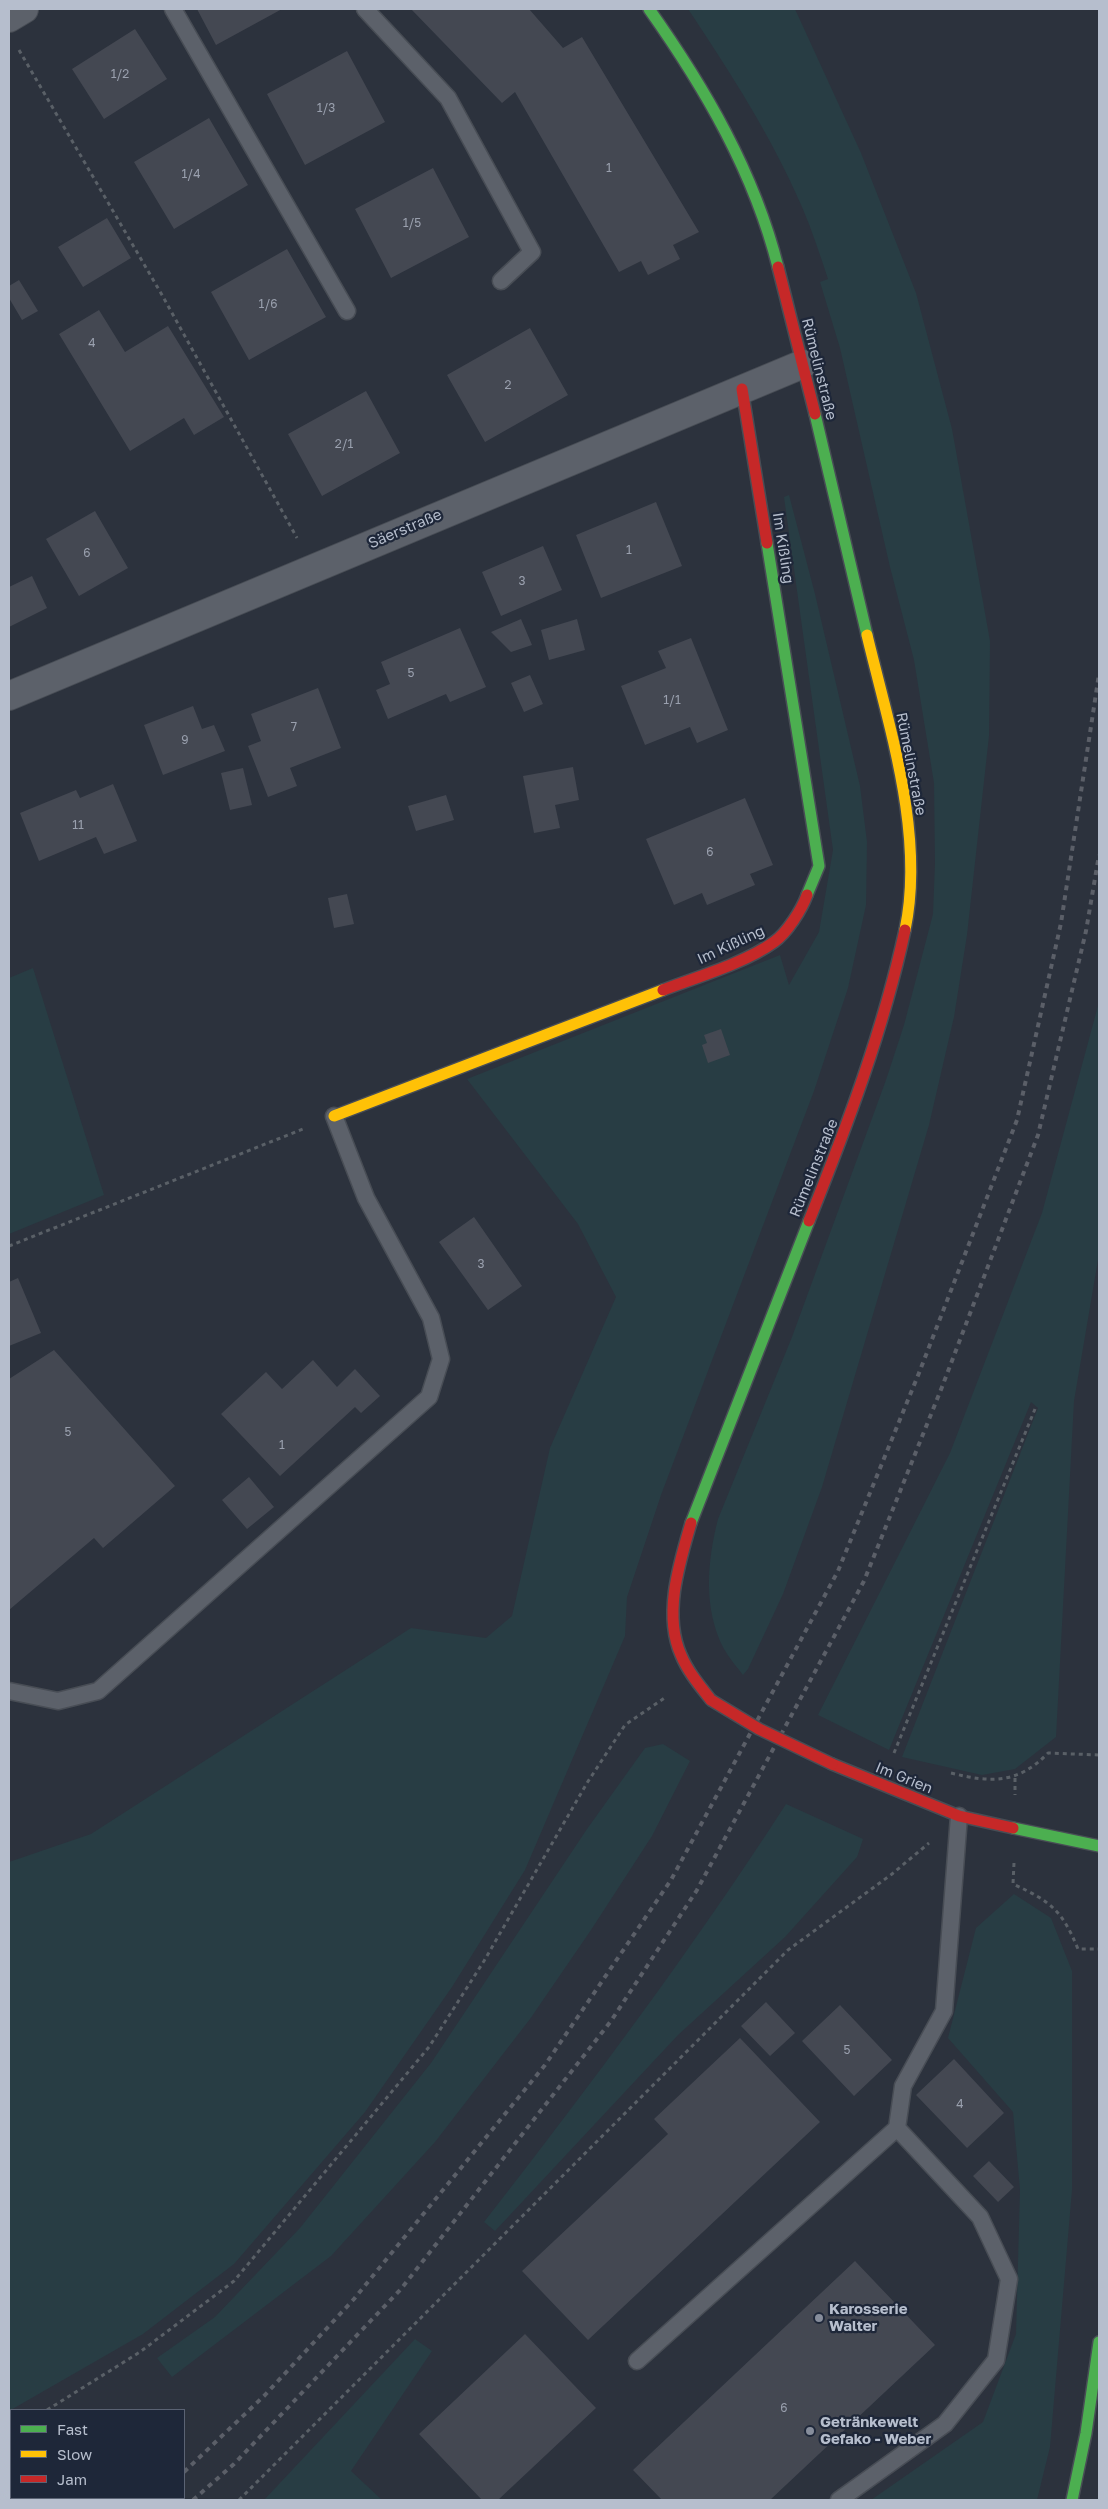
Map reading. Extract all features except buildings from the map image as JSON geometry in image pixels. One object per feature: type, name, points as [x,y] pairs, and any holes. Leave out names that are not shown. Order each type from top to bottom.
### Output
[{"type":"street","points":[[11,29],[24,9]]},
{"type":"street","name":"Rümelinstraße","points":[[649,9],[688,64],[737,152],[770,235],[803,364],[906,799],[910,859],[907,919],[892,988],[851,1115],[694,1512],[678,1568],[674,1611],[678,1648],[694,1678],[711,1700]]},
{"type":"street","name":"Säerstraße","points":[[9,696],[803,364]]},
{"type":"street","name":"Im Kißling","points":[[334,1116],[734,963],[775,942],[802,909],[819,866],[742,389]]},
{"type":"street","name":"Im Grien","points":[[711,1700],[759,1730],[832,1764],[959,1816],[1099,1846]]},
{"type":"street","points":[[1072,2500],[1086,2432],[1099,2342]]},
{"type":"lane","points":[[173,9],[347,311]]},
{"type":"lane","points":[[365,9],[448,98],[532,252],[501,281]]},
{"type":"lane","points":[[9,1691],[58,1702],[98,1690],[429,1397],[441,1359],[431,1318],[366,1198],[334,1116]]},
{"type":"lane","points":[[637,2361],[897,2128],[903,2086],[944,2011],[959,1816]]},
{"type":"lane","points":[[839,2500],[945,2424],[996,2360],[1008,2288],[1009,2279],[980,2217],[897,2128]]},
{"type":"path","points":[[11,29],[314,567]]},
{"type":"path","points":[[9,1246],[334,1116]]},
{"type":"path","points":[[891,1759],[1035,1409]]},
{"type":"path","points":[[48,2409],[140,2352],[234,2281],[429,2047],[484,1961],[587,1783],[626,1724],[694,1678]]},
{"type":"path","points":[[944,1772],[971,1778],[1014,1778],[1034,1767],[1048,1753],[1099,1754]]},
{"type":"path","points":[[239,2500],[788,1950],[892,1874],[959,1816]]},
{"type":"path","points":[[1013,1884],[1044,1899],[1068,1926],[1078,1949],[1099,1949]]},
{"type":"shaded area","points":[[688,9],[795,9],[861,153],[916,293],[952,429],[990,641],[989,736],[967,935],[954,1017],[929,1125],[822,1487],[783,1594],[748,1669],[743,1675],[724,1649],[717,1634],[713,1618],[709,1585],[714,1535],[718,1519],[792,1337],[886,1080],[904,1025],[933,914],[935,864],[934,783],[914,660],[890,567],[840,348],[820,282],[828,279],[806,216],[777,155],[735,81]]},
{"type":"shaded area","points":[[789,495],[815,594],[860,786],[867,842],[866,905],[848,988],[814,1091],[661,1495],[627,1597],[625,1636],[525,1870],[452,1987],[365,2112],[234,2264],[143,2334],[9,2411],[9,1862],[91,1834],[411,1628],[486,1638],[512,1616],[550,1448],[616,1297],[578,1224],[467,1079],[780,955],[789,985],[819,932],[833,850],[784,497]]},
{"type":"shaded area","points":[[33,968],[104,1195],[9,1234],[9,978]]},
{"type":"shaded area","points":[[1099,1002],[1099,1254],[1074,1401],[1056,1737],[1015,1769],[982,1775],[902,1757],[1038,1408],[1031,1402],[889,1750],[818,1715],[950,1453],[1042,1213]]},
{"type":"shaded area","points":[[663,1744],[690,1761],[652,1836],[530,2019],[435,2142],[331,2256],[172,2377],[157,2358],[215,2317],[300,2228],[431,2063],[587,1829],[645,1748]]},
{"type":"shaded area","points":[[786,1804],[863,1839],[857,1857],[785,1937],[678,2035],[495,2231],[484,2222],[563,2120],[678,1964]]},
{"type":"shaded area","points":[[1014,1894],[1051,1918],[1072,1971],[1072,2190],[1050,2447],[1037,2500],[871,2500],[983,2422],[1016,2334],[1020,2190],[1013,2112],[948,2038],[976,1928]]},
{"type":"shaded area","points":[[415,2339],[432,2351],[351,2471],[382,2500],[264,2500]]},
{"type":"railway","points":[[185,2471],[265,2395],[354,2299],[545,2065],[671,1880],[838,1571],[919,1373],[1017,1120],[1061,923],[1099,674]]},
{"type":"railway","points":[[193,2500],[234,2464],[401,2289],[611,2021],[697,1890],[864,1581],[942,1387],[1038,1135],[1086,931],[1099,855]]},
{"type":"traffic: fast","points":[[649,9],[689,69],[726,132],[756,198],[778,267]]},
{"type":"traffic: fast","points":[[815,414],[867,635]]},
{"type":"traffic: fast","points":[[767,543],[819,866],[807,895]]},
{"type":"traffic: fast","points":[[691,1523],[809,1221]]},
{"type":"traffic: fast","points":[[1013,1828],[1099,1846]]},
{"type":"traffic: fast","points":[[1072,2500],[1086,2433],[1099,2342]]},
{"type":"traffic: slow","points":[[867,635],[894,744],[908,819],[911,857],[910,894],[905,930]]},
{"type":"traffic: slow","points":[[334,1116],[663,990]]},
{"type":"traffic: jam","points":[[778,267],[815,414]]},
{"type":"traffic: jam","points":[[742,389],[767,543]]},
{"type":"traffic: jam","points":[[663,990],[735,963],[762,950],[784,933],[802,907],[807,895]]},
{"type":"traffic: jam","points":[[809,1221],[863,1078],[886,1005],[905,930]]},
{"type":"traffic: jam","points":[[691,1523],[678,1572],[673,1606],[673,1623],[681,1655],[694,1679],[711,1700]]},
{"type":"traffic: jam","points":[[711,1700],[759,1729],[832,1764]]},
{"type":"traffic: jam","points":[[832,1764],[959,1816],[1013,1828]]},
{"type":"place","name":"Karosserie Walter","points":[[819,2318]]},
{"type":"place","name":"Getränkewelt Gefako - Weber","points":[[810,2431]]}]
